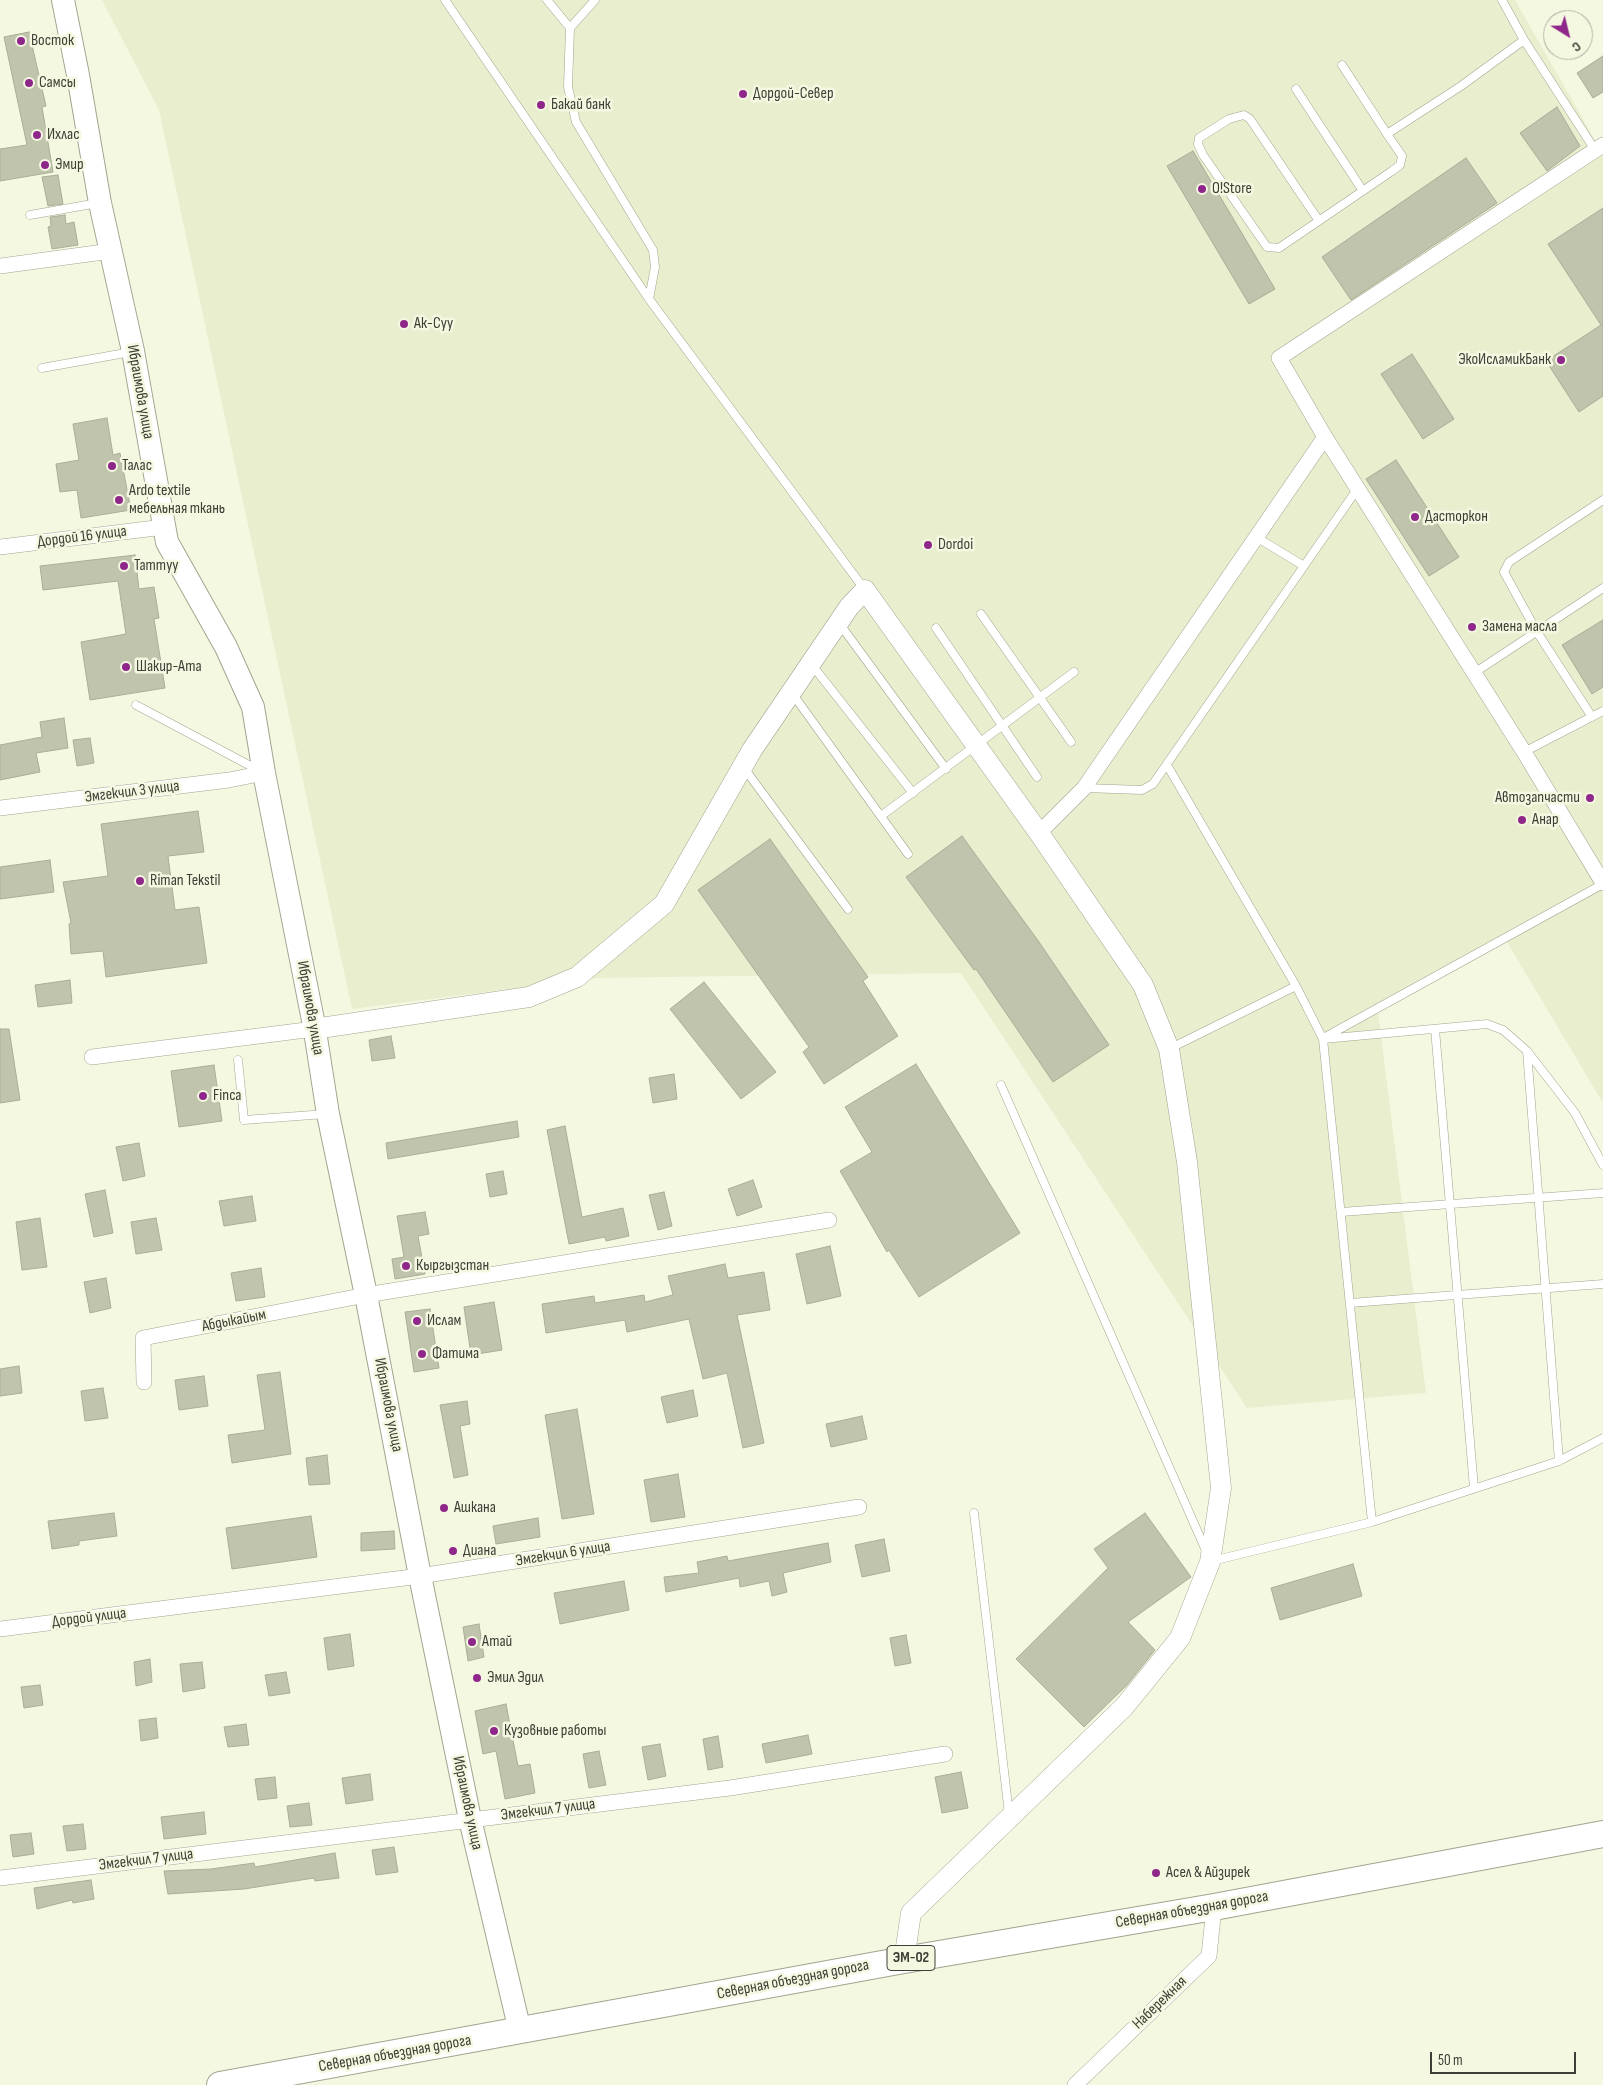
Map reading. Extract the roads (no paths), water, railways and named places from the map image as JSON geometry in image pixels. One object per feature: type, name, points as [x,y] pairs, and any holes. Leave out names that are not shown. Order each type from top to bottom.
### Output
[{"type":"highway","name":"Северная объездная дорога","points":[[220,2085],[904,1960],[1214,1907],[1603,1834]]},
{"type":"main road","name":"Ибраимова улица","points":[[63,0],[100,203],[133,351],[167,542],[226,647],[253,707],[314,1029],[328,1114],[366,1295],[420,1576],[470,1819],[520,2031]]},
{"type":"street","points":[[1599,148],[1280,358],[1325,437],[1524,752],[1603,884]]},
{"type":"street","points":[[0,266],[111,251]]},
{"type":"street","points":[[1039,833],[1084,788],[1325,437]]},
{"type":"street","name":"Дордой 16 улица","points":[[0,547],[164,527]]},
{"type":"street","points":[[92,1057],[314,1029],[529,997],[577,977],[664,904],[743,766],[838,622],[865,590],[1039,833],[1143,984],[1169,1048],[1187,1162],[1221,1488],[1210,1562],[1180,1638],[1124,1707],[910,1913],[904,1960]]},
{"type":"street","name":"Эмгекчил 3 улица","points":[[0,808],[229,780],[264,773]]},
{"type":"street","points":[[366,1295],[829,1220]]},
{"type":"street","name":"Абдыкайым","points":[[144,1382],[143,1338],[366,1295]]},
{"type":"street","name":"Эмгекчил 6 улица","points":[[177,1607],[420,1576],[859,1507]]},
{"type":"street","name":"Дордой улица","points":[[0,1630],[177,1607]]},
{"type":"street","name":"Эмгекчил 7 улица","points":[[0,1878],[730,1788],[945,1754]]},
{"type":"street","name":"Набережная","points":[[1075,2085],[1209,1956],[1214,1907]]},
{"type":"lane","points":[[445,0],[649,299],[865,590]]},
{"type":"lane","points":[[547,0],[570,28]]},
{"type":"lane","points":[[595,0],[570,28],[568,87],[576,122],[653,250],[655,267],[649,299]]},
{"type":"lane","points":[[1502,0],[1524,40],[1599,148]]},
{"type":"lane","points":[[1387,134],[1461,86],[1524,40]]},
{"type":"lane","points":[[1319,221],[1250,119],[1244,115],[1228,119],[1199,138],[1198,144],[1203,155],[1267,247],[1279,248],[1319,221],[1363,191],[1400,165],[1402,156],[1342,65]]},
{"type":"lane","points":[[1296,90],[1363,191]]},
{"type":"lane","points":[[30,215],[100,203]]},
{"type":"lane","points":[[42,368],[133,351]]},
{"type":"lane","points":[[1084,788],[1142,790],[1152,784],[1358,488]]},
{"type":"lane","points":[[1592,717],[1537,632],[1506,579],[1504,572],[1509,562],[1603,500]]},
{"type":"lane","points":[[1256,537],[1304,566]]},
{"type":"lane","points":[[1474,673],[1603,588]]},
{"type":"lane","points":[[981,614],[1071,742]]},
{"type":"lane","points":[[838,622],[946,769]]},
{"type":"lane","points":[[936,628],[1037,777]]},
{"type":"lane","points":[[810,663],[913,793]]},
{"type":"lane","points":[[881,816],[1074,672]]},
{"type":"lane","points":[[791,692],[908,854]]},
{"type":"lane","points":[[136,705],[264,773]]},
{"type":"lane","points":[[1524,752],[1603,711]]},
{"type":"lane","points":[[1167,765],[1296,986],[1323,1039],[1372,1522]]},
{"type":"lane","points":[[743,766],[848,909]]},
{"type":"lane","points":[[1323,1039],[1603,884]]},
{"type":"lane","points":[[1169,1048],[1296,986]]},
{"type":"lane","points":[[1323,1039],[1487,1024],[1503,1030],[1527,1051],[1575,1113],[1603,1165]]},
{"type":"lane","points":[[1435,1029],[1474,1488]]},
{"type":"lane","points":[[1527,1051],[1559,1461]]},
{"type":"lane","points":[[238,1060],[244,1120],[328,1114]]},
{"type":"lane","points":[[1001,1084],[1210,1562],[1372,1522],[1559,1461],[1603,1438]]},
{"type":"lane","points":[[1341,1212],[1603,1193]]},
{"type":"lane","points":[[1350,1303],[1603,1284]]},
{"type":"lane","points":[[974,1513],[1009,1818]]},
{"type":"place","name":"Восток","points":[[21,41]]},
{"type":"place","name":"Самсы","points":[[29,83]]},
{"type":"place","name":"Дордой-Север","points":[[743,94]]},
{"type":"place","name":"Бакай банк","points":[[541,105]]},
{"type":"place","name":"Ихлас","points":[[37,135]]},
{"type":"place","name":"Эмир","points":[[45,165]]},
{"type":"place","name":"O!Store","points":[[1202,189]]},
{"type":"place","name":"Ак-Суу","points":[[404,324]]},
{"type":"place","name":"ЭкоИсламикБанк","points":[[1561,360]]},
{"type":"place","name":"Талас","points":[[112,466]]},
{"type":"place","name":"Ardo textile мебельная ткань","points":[[119,500]]},
{"type":"place","name":"Дасторкон","points":[[1415,517]]},
{"type":"place","name":"Dordoi","points":[[928,545]]},
{"type":"place","name":"Таттуу","points":[[124,566]]},
{"type":"place","name":"Замена масла","points":[[1472,627]]},
{"type":"place","name":"Шакир-Ата","points":[[126,667]]},
{"type":"place","name":"Автозапчасти","points":[[1590,798]]},
{"type":"place","name":"Анар","points":[[1522,820]]},
{"type":"place","name":"Riman Tekstil","points":[[140,881]]},
{"type":"place","name":"Finca","points":[[203,1096]]},
{"type":"place","name":"Кыргызстан","points":[[406,1266]]},
{"type":"place","name":"Ислам","points":[[417,1321]]},
{"type":"place","name":"Фатима","points":[[422,1354]]},
{"type":"place","name":"Ашкана","points":[[444,1508]]},
{"type":"place","name":"Диана","points":[[453,1551]]},
{"type":"place","name":"Атай","points":[[472,1642]]},
{"type":"place","name":"Эмил Эдил","points":[[477,1678]]},
{"type":"place","name":"Кузовные работы","points":[[494,1731]]},
{"type":"place","name":"Асел & Айзирек","points":[[1156,1873]]}]
